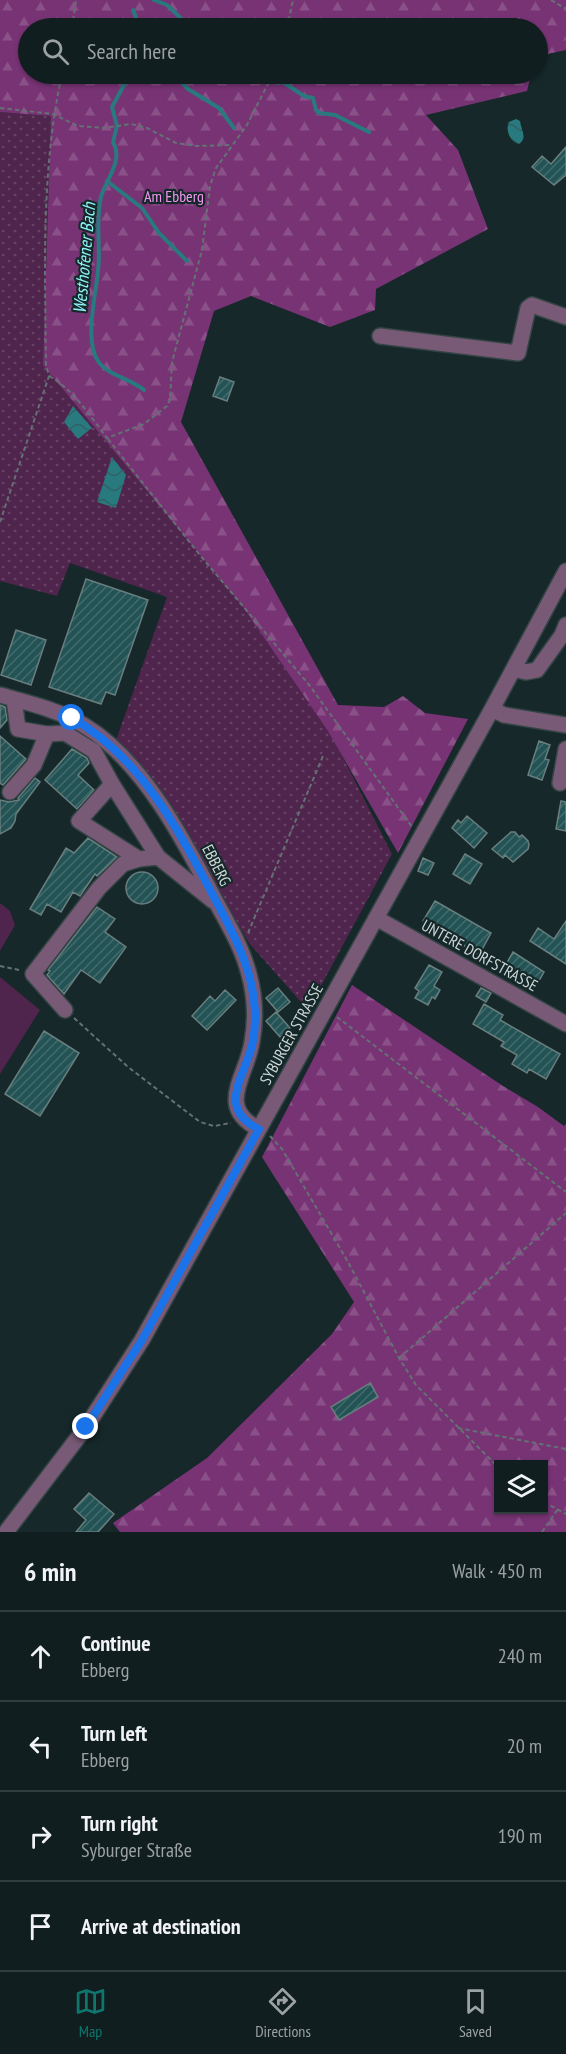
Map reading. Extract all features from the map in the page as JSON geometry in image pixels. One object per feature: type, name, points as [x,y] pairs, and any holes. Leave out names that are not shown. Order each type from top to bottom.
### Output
[{"type":"street","points":[[380,336],[518,352],[528,308],[532,305],[566,317]]},
{"type":"street","name":"SYBURGER STRASSE","points":[[6,1532],[86,1427],[168,1295],[492,710],[566,571]]},
{"type":"street","points":[[514,669],[526,672],[537,670],[562,635],[566,625]]},
{"type":"street","points":[[7,697],[18,729],[48,734],[65,733],[94,751],[112,784],[158,856],[218,904]]},
{"type":"street","name":"EBBERG","points":[[7,697],[59,713],[88,727],[128,764],[168,815],[218,904],[239,944],[254,1001],[255,1028],[252,1046],[236,1091],[238,1112],[242,1119]]},
{"type":"street","points":[[492,710],[504,715],[566,725]]},
{"type":"street","points":[[10,792],[34,765],[48,734]]},
{"type":"street","points":[[560,783],[566,749]]},
{"type":"street","points":[[112,784],[79,821],[139,859]]},
{"type":"street","points":[[65,1010],[33,974],[99,888],[123,864],[158,856]]},
{"type":"street","name":"UNTERE DORFSTRASSE","points":[[376,918],[566,1024]]},
{"type":"street","points":[[242,1119],[259,1129]]},
{"type":"path","points":[[73,18],[76,0]]},
{"type":"path","points":[[289,18],[293,0]]},
{"type":"path","points":[[551,0],[566,9]]},
{"type":"path","points":[[0,522],[49,376],[46,365],[44,232],[53,114],[60,84]]},
{"type":"path","points":[[107,438],[144,424],[167,406],[170,400],[172,362],[202,250],[210,186],[216,168],[247,125],[268,84]]},
{"type":"path","points":[[0,108],[53,114],[78,126],[104,128],[131,124],[147,128],[176,143],[197,146],[234,145]]},
{"type":"path","points":[[49,376],[59,381],[75,397],[199,554],[310,686],[420,839]]},
{"type":"path","points":[[239,944],[249,931],[322,756]]},
{"type":"path","points":[[0,966],[33,974]]},
{"type":"path","points":[[326,1009],[566,1192]]},
{"type":"path","points":[[65,1010],[128,1067],[200,1122],[207,1125],[221,1125],[242,1119]]},
{"type":"path","points":[[259,1129],[271,1137],[282,1149],[416,1385],[494,1463]]},
{"type":"path","points":[[399,1358],[566,1213]]},
{"type":"path","points":[[458,1428],[566,1449]]},
{"type":"path","points":[[548,1504],[566,1514]]},
{"type":"path","points":[[542,1532],[558,1509]]},
{"type":"shaded area","points":[[0,112],[51,116],[43,365],[243,607],[332,736],[392,854],[308,1010],[249,943],[178,817],[115,743],[167,597],[70,563],[57,596],[0,581]]},
{"type":"shaded area","points":[[0,903],[10,911],[15,925],[0,951]]},
{"type":"shaded area","points":[[0,977],[40,1010],[0,1074]]},
{"type":"green space","name":"Am Ebberg","points":[[0,0],[566,0],[566,50],[548,54],[548,18],[18,18],[18,84],[529,84],[527,91],[426,115],[458,150],[488,229],[376,289],[375,310],[330,327],[251,296],[214,311],[181,422],[338,705],[384,707],[403,696],[425,713],[468,719],[398,853],[328,731],[243,607],[43,365],[51,116],[0,112]]},
{"type":"green space","points":[[352,985],[564,1126],[566,1124],[566,1532],[120,1532],[113,1523],[207,1458],[332,1334],[354,1302],[262,1157]]},
{"type":"water","points":[[516,119],[520,121],[523,134],[522,142],[519,144],[511,138],[508,132],[509,122]]},
{"type":"water","points":[[73,406],[92,428],[78,439],[64,422]]},
{"type":"water","points":[[112,457],[126,475],[116,508],[97,502]]},
{"type":"building","points":[[566,147],[566,175],[554,185],[532,167],[542,156],[551,164]]},
{"type":"building","points":[[220,377],[234,382],[227,401],[213,396]]},
{"type":"building","points":[[86,579],[148,600],[115,695],[106,692],[101,704],[49,687]]},
{"type":"building","points":[[16,630],[46,640],[31,685],[1,675]]},
{"type":"building","points":[[0,705],[5,707],[7,720],[0,728]]},
{"type":"building","points":[[0,736],[26,759],[3,785],[0,783]]},
{"type":"building","points":[[539,741],[550,745],[545,759],[549,760],[542,780],[528,775]]},
{"type":"building","points":[[72,749],[87,758],[89,763],[78,775],[94,790],[77,809],[45,780]]},
{"type":"building","points":[[35,778],[40,782],[16,814],[11,828],[0,834],[0,800],[9,802],[19,800],[18,798]]},
{"type":"building","points":[[561,801],[566,802],[566,831],[556,829]]},
{"type":"building","points":[[467,816],[487,833],[474,848],[452,828],[458,820],[461,823]]},
{"type":"building","points":[[511,832],[515,832],[519,837],[522,835],[529,845],[528,849],[513,862],[505,855],[503,858],[492,849]]},
{"type":"building","points":[[88,838],[117,857],[97,876],[95,874],[80,896],[73,892],[61,912],[47,904],[41,915],[30,909],[66,848],[74,853]]},
{"type":"building","points":[[465,854],[482,864],[470,884],[453,874]]},
{"type":"building","points":[[423,858],[434,863],[428,875],[418,871]]},
{"type":"building","points":[[142,872],[153,877],[158,888],[153,899],[142,904],[131,899],[126,888],[131,877]]},
{"type":"building","points":[[435,901],[491,933],[479,955],[423,921]]},
{"type":"building","points":[[97,907],[115,919],[105,932],[126,947],[100,983],[81,970],[64,994],[47,975],[50,971],[48,970]]},
{"type":"building","points":[[566,921],[566,964],[530,941],[538,928],[554,939]]},
{"type":"building","points":[[513,952],[544,972],[536,986],[504,968]]},
{"type":"building","points":[[429,965],[442,972],[434,986],[440,990],[435,999],[432,997],[428,1005],[415,998],[419,991],[415,988]]},
{"type":"building","points":[[278,988],[290,1002],[278,1012],[266,998]]},
{"type":"building","points":[[481,988],[491,993],[486,1002],[476,996]]},
{"type":"building","points":[[225,990],[236,1000],[207,1030],[192,1016],[210,996],[215,1001]]},
{"type":"building","points":[[484,1004],[503,1015],[500,1020],[560,1054],[546,1079],[529,1069],[527,1073],[512,1064],[517,1055],[501,1046],[504,1042],[473,1024]]},
{"type":"building","points":[[276,1012],[290,1028],[280,1037],[266,1021]]},
{"type":"building","points":[[44,1031],[79,1053],[40,1116],[5,1094]]},
{"type":"building","points":[[370,1383],[378,1397],[339,1420],[331,1407]]},
{"type":"building","points":[[89,1493],[114,1514],[98,1532],[76,1532],[86,1520],[74,1509]]},
{"type":"waterway","points":[[154,0],[167,5],[181,18]]},
{"type":"waterway","name":"Westhofener Bach","points":[[133,10],[136,18]]},
{"type":"waterway","name":"Westhofener Bach","points":[[125,84],[112,107],[117,126],[113,142],[116,156],[99,206],[99,262],[91,330],[94,352],[102,366],[144,390]]},
{"type":"waterway","points":[[183,84],[219,108],[234,128]]},
{"type":"waterway","points":[[286,84],[304,96],[313,98],[319,113],[335,115],[369,132]]},
{"type":"waterway","points":[[107,181],[142,208],[159,233],[187,261]]},
{"type":"route","points":[[72,718],[88,727],[106,742],[146,785],[168,815],[187,847],[239,944],[254,1001],[255,1028],[252,1046],[236,1091],[236,1099],[238,1112],[242,1119],[259,1129],[142,1340],[86,1427]]}]
